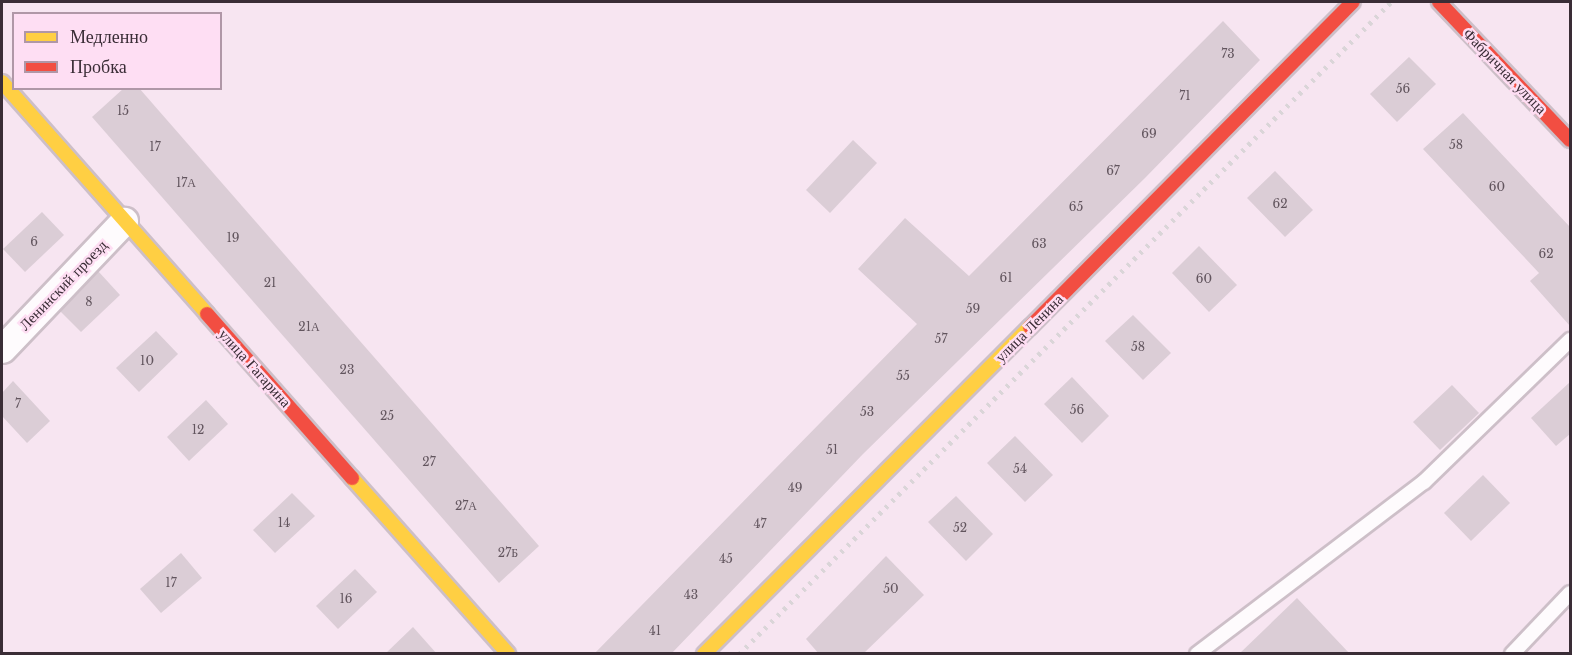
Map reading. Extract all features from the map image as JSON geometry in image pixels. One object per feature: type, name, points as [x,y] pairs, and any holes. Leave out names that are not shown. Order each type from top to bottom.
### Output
[{"type":"street","name":"улица Ленина","points":[[704,654],[1353,2]]},
{"type":"street","name":"Фабричная улица","points":[[1439,2],[1570,140]]},
{"type":"street","name":"улица Гагарина","points":[[2,82],[507,654]]},
{"type":"street","name":"Ленинский проезд","points":[[2,349],[124,220]]},
{"type":"lane","points":[[1197,654],[1424,482],[1570,340]]},
{"type":"lane","points":[[1512,654],[1570,593]]},
{"type":"building","points":[[1223,21],[1260,60],[1145,178],[863,454],[671,654],[594,654],[917,324],[858,269],[905,218],[969,276]]},
{"type":"building","points":[[1409,57],[1436,84],[1397,122],[1370,94]]},
{"type":"building","points":[[122,90],[141,90],[539,546],[499,583],[92,117]]},
{"type":"building","points":[[1463,113],[1570,227],[1570,326],[1530,281],[1539,273],[1423,149]]},
{"type":"building","points":[[853,140],[877,163],[830,213],[806,190]]},
{"type":"building","points":[[1275,171],[1313,210],[1285,237],[1247,198]]},
{"type":"building","points":[[42,212],[64,235],[25,272],[3,249]]},
{"type":"building","points":[[1199,246],[1237,285],[1209,312],[1172,273]]},
{"type":"building","points":[[98,271],[120,295],[81,332],[60,311]]},
{"type":"building","points":[[1133,315],[1171,353],[1143,380],[1105,341]]},
{"type":"building","points":[[156,331],[178,354],[139,392],[116,368]]},
{"type":"building","points":[[1072,377],[1109,416],[1082,443],[1044,404]]},
{"type":"building","points":[[13,381],[50,421],[27,443],[2,416],[2,393]]},
{"type":"building","points":[[1570,382],[1570,434],[1556,446],[1531,418]]},
{"type":"building","points":[[1452,385],[1479,413],[1440,450],[1413,422]]},
{"type":"building","points":[[206,400],[228,424],[189,461],[167,437]]},
{"type":"building","points":[[1015,436],[1053,475],[1025,502],[987,463]]},
{"type":"building","points":[[1483,475],[1510,503],[1471,541],[1444,513]]},
{"type":"building","points":[[292,493],[315,516],[275,553],[253,530]]},
{"type":"building","points":[[956,496],[993,534],[966,561],[928,522]]},
{"type":"building","points":[[181,553],[202,578],[161,613],[140,589]]},
{"type":"building","points":[[886,556],[924,595],[863,654],[819,654],[806,639]]},
{"type":"building","points":[[355,569],[377,592],[338,629],[316,606]]},
{"type":"building","points":[[1297,598],[1350,654],[1239,654]]},
{"type":"building","points":[[413,627],[437,654],[385,654]]},
{"type":"railway","points":[[739,654],[1391,2]]},
{"type":"traffic: slow","points":[[2,82],[207,314]]},
{"type":"traffic: slow","points":[[704,654],[1030,327]]},
{"type":"traffic: slow","points":[[352,478],[508,654]]},
{"type":"traffic: jam","points":[[1030,327],[1353,2]]},
{"type":"traffic: jam","points":[[1439,2],[1570,140]]},
{"type":"traffic: jam","points":[[207,314],[352,478]]}]
